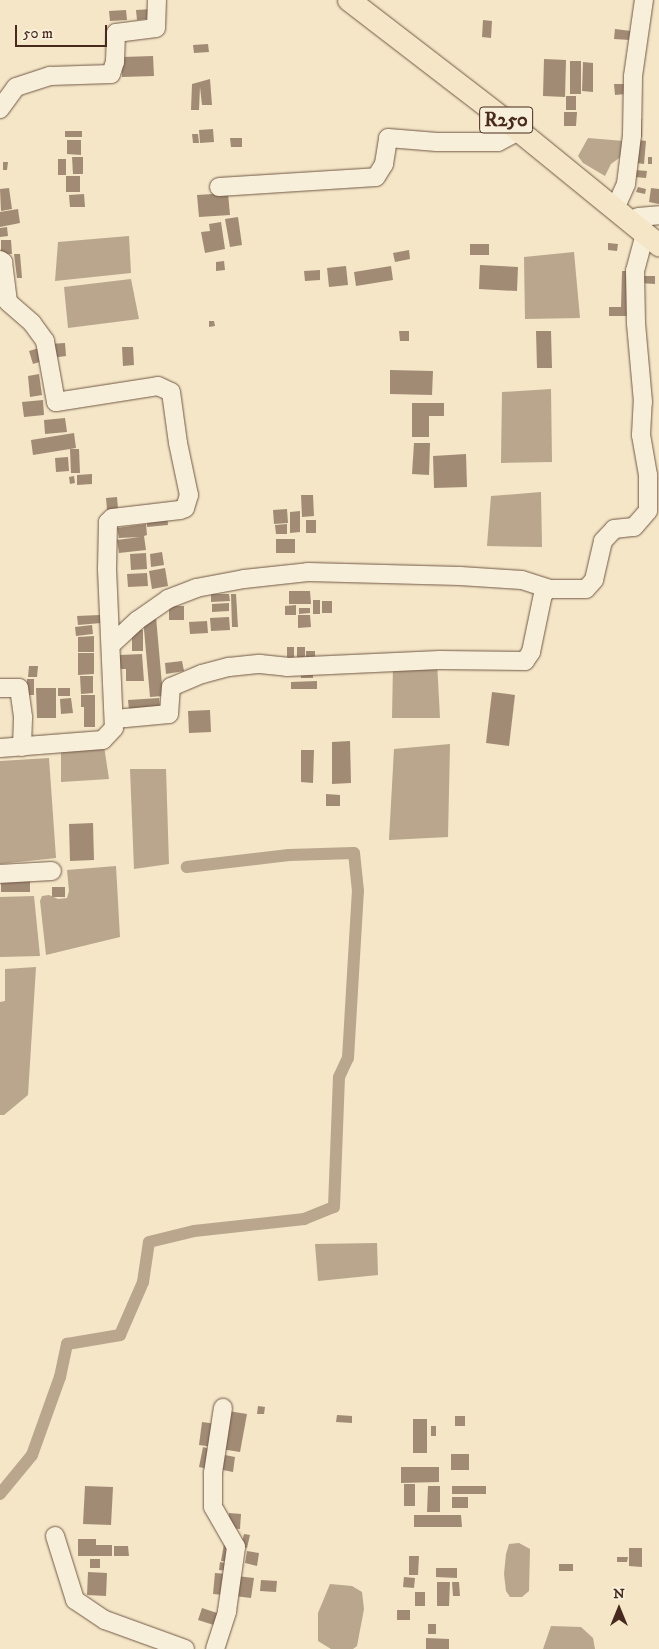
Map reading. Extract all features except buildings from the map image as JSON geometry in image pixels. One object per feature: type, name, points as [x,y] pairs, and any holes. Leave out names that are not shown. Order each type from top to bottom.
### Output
[{"type":"main road","name":"R250","points":[[349,0],[519,131],[652,229]]},
{"type":"main road","name":"R250","points":[[363,0],[524,123],[652,229]]},
{"type":"street","points":[[0,109],[16,87],[50,76],[111,74],[115,62],[116,33],[156,28],[157,0]]},
{"type":"street","points":[[618,202],[626,184],[632,135],[633,76],[644,0]]},
{"type":"street","points":[[220,187],[376,177],[384,164],[388,138],[437,142],[498,142],[519,131]]},
{"type":"street","points":[[112,644],[138,620],[168,599],[196,588],[244,579],[308,572],[460,576],[522,580],[549,589],[586,589],[594,580],[603,541],[614,529],[634,527],[648,511],[648,475],[640,435],[651,402],[636,323],[635,270],[652,229]]},
{"type":"street","points":[[0,260],[3,262],[8,302],[32,323],[45,342],[56,402],[158,386],[171,392],[188,501],[185,508],[180,510],[112,518],[108,522],[107,569],[112,644],[114,728],[103,740],[22,748],[0,748]]},
{"type":"street","points":[[115,719],[168,714],[171,686],[202,674],[229,667],[260,664],[287,667],[440,660],[525,661],[531,652],[543,594],[549,589]]},
{"type":"street","points":[[0,688],[19,688],[23,718],[22,748]]},
{"type":"street","points":[[0,874],[52,871]]},
{"type":"street","points":[[215,1649],[226,1612],[236,1547],[213,1508],[213,1473],[223,1408]]},
{"type":"street","points":[[55,1536],[75,1600],[105,1620],[185,1649]]},
{"type":"shaded area","points":[[588,138],[624,141],[626,153],[611,164],[605,176],[583,163],[578,156]]},
{"type":"shaded area","points":[[129,236],[131,273],[55,281],[58,242]]},
{"type":"shaded area","points":[[574,252],[580,318],[525,319],[524,257]]},
{"type":"shaded area","points":[[131,279],[139,319],[68,328],[64,287]]},
{"type":"shaded area","points":[[551,389],[552,462],[501,463],[502,392]]},
{"type":"shaded area","points":[[541,492],[542,547],[487,546],[491,496]]},
{"type":"shaded area","points":[[437,662],[440,718],[392,718],[393,665]]},
{"type":"shaded area","points":[[450,744],[448,837],[389,840],[394,749]]},
{"type":"shaded area","points":[[104,746],[109,779],[61,782],[61,750]]},
{"type":"shaded area","points":[[49,758],[56,858],[0,864],[0,761]]},
{"type":"shaded area","points":[[130,769],[166,769],[169,864],[134,869]]},
{"type":"shaded area","points":[[116,866],[120,937],[46,955],[40,901],[42,896],[49,895],[58,899],[67,898],[69,891],[67,870]]},
{"type":"shaded area","points":[[34,896],[40,956],[0,957],[0,897]]},
{"type":"shaded area","points":[[36,967],[28,1095],[4,1115],[0,1115],[0,1002],[5,1001],[5,969]]},
{"type":"shaded area","points":[[377,1243],[378,1275],[318,1281],[315,1244]]},
{"type":"shaded area","points":[[519,1543],[530,1549],[529,1591],[522,1597],[510,1597],[506,1591],[504,1574],[506,1554],[509,1544]]},
{"type":"shaded area","points":[[330,1584],[352,1586],[362,1592],[364,1609],[357,1646],[353,1649],[331,1649],[318,1641],[318,1613]]},
{"type":"shaded area","points":[[551,1626],[581,1627],[593,1638],[595,1649],[543,1649]]},
{"type":"waterway","points":[[0,1494],[32,1455],[60,1377],[67,1344],[120,1335],[143,1282],[149,1242],[194,1231],[304,1219],[334,1207],[339,1077],[348,1058],[358,891],[354,853],[289,855],[187,867]]}]
